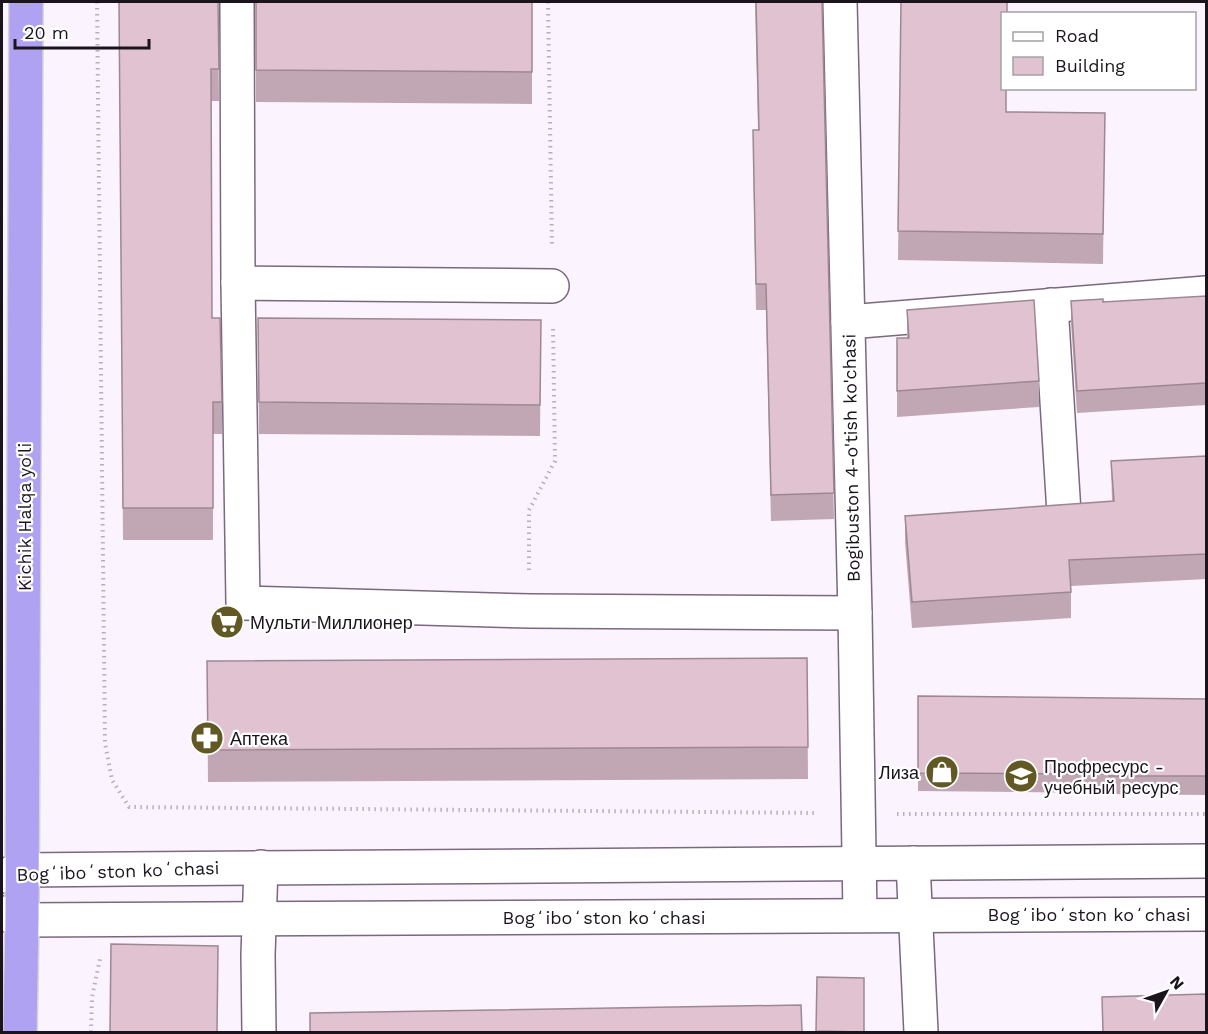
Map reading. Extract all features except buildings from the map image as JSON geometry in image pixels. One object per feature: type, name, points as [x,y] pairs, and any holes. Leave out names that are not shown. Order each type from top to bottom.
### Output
[{"type":"highway","name":"Kichik Halqa yo'li","points":[[20,1032],[12,916],[12,873],[26,2]]},
{"type":"street","points":[[237,2],[238,283],[243,603],[530,611],[855,613]]},
{"type":"street","name":"Bogibuston 4-o'tish ko'chasi","points":[[840,2],[860,915]]},
{"type":"street","points":[[238,283],[552,286]]},
{"type":"street","points":[[848,322],[1206,293]]},
{"type":"street","points":[[1052,305],[1064,513]]},
{"type":"street","name":"Bogʻiboʻston koʻchasi","points":[[12,873],[261,867],[1206,861]]},
{"type":"street","points":[[913,863],[921,1032]]},
{"type":"street","points":[[259,1032],[258,955],[261,867]]},
{"type":"street","name":"Bogʻiboʻston koʻchasi","points":[[12,916],[259,918],[1206,914]]},
{"type":"path","points":[[96,2],[105,743],[112,780],[129,807],[859,814],[1206,814]]},
{"type":"path","points":[[91,1032],[92,997],[101,953]]},
{"type":"place","name":"Мульти Миллионер","points":[[227,622]]},
{"type":"place","name":"Аптека","points":[[207,738]]},
{"type":"place","name":"Лиза","points":[[942,772]]},
{"type":"place","name":"Профресурс - учебный ресурс","points":[[1021,776]]}]
